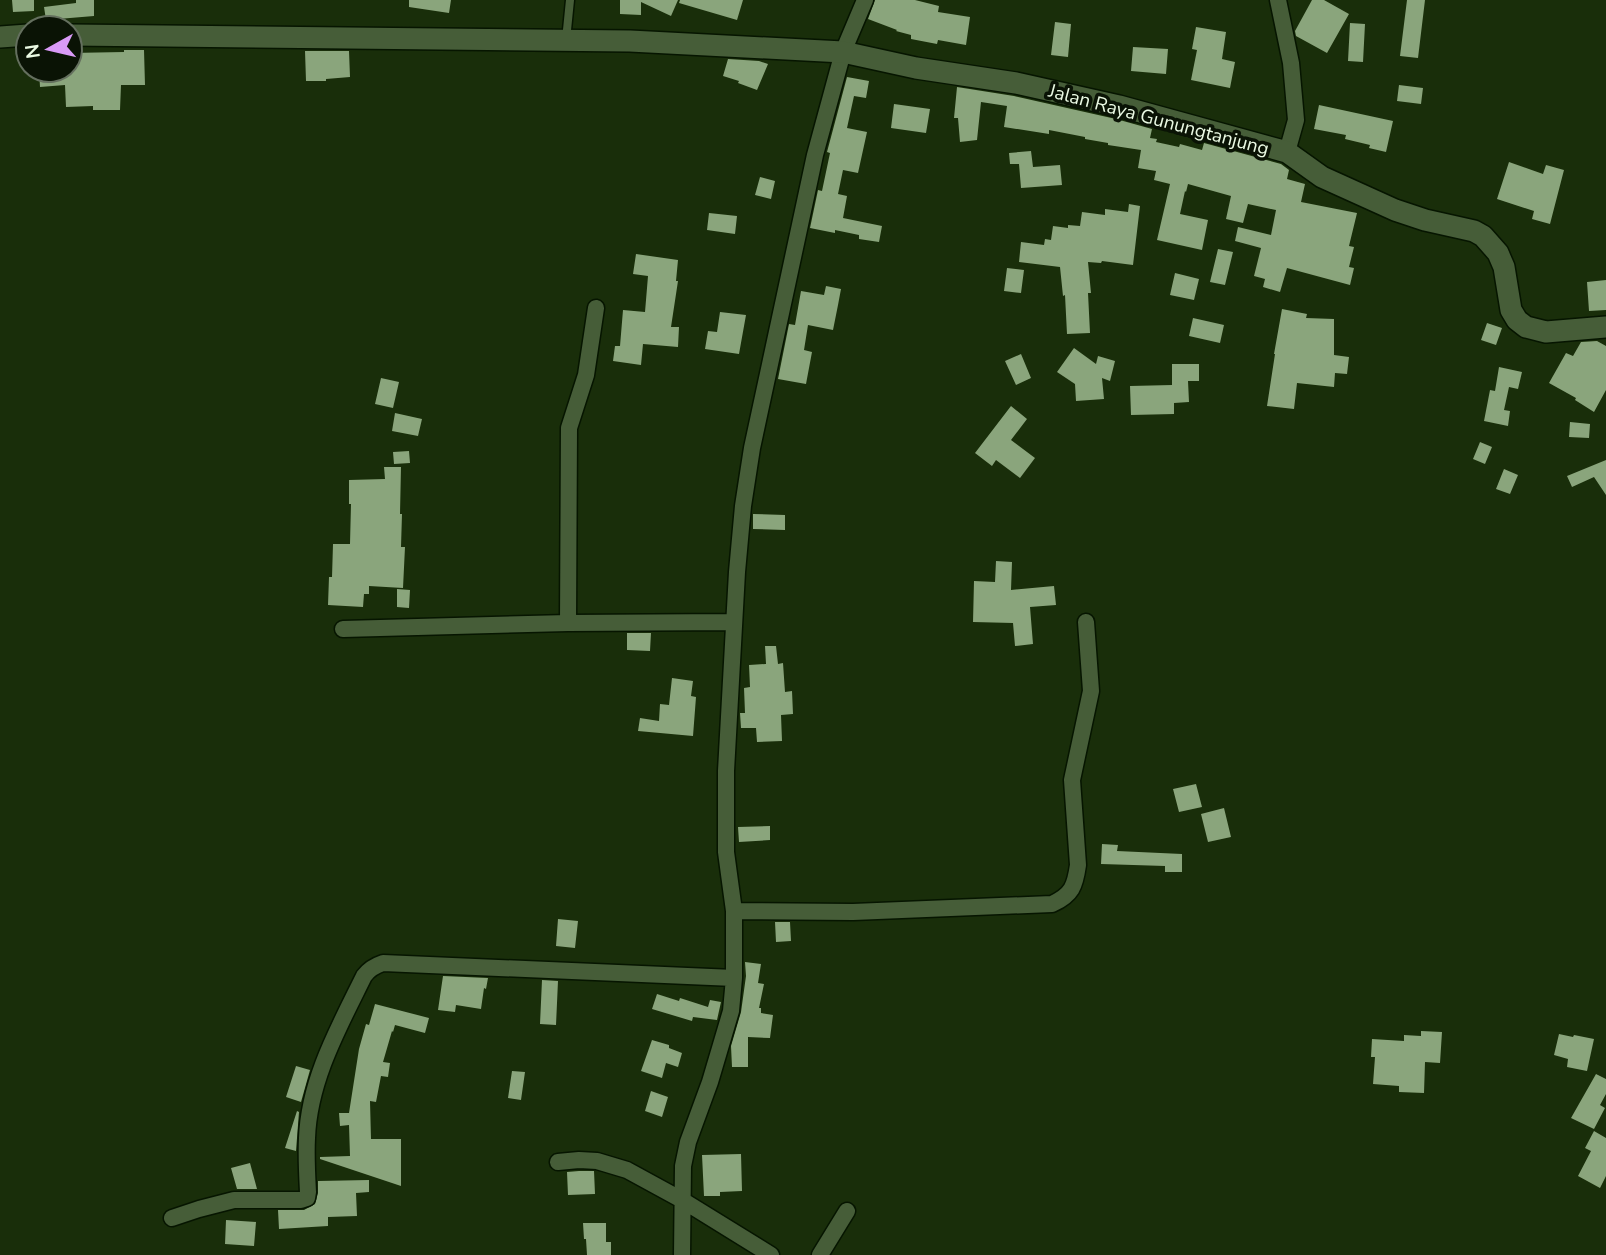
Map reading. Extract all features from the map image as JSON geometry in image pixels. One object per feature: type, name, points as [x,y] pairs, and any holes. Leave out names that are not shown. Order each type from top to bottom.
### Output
[{"type":"main road","name":"Jalan Raya Gunungtanjung","points":[[84,35],[630,41],[843,52],[916,68],[1016,83],[1068,93],[1287,152],[1322,177],[1395,210],[1474,231],[1483,236],[1498,253],[1504,267],[1511,310],[1517,320],[1526,327],[1546,332],[1606,327]]},
{"type":"street","points":[[682,1255],[683,1166],[688,1142],[710,1082],[731,1011],[734,978],[733,911],[726,852],[726,771],[743,506],[752,448],[815,155],[843,52],[865,0]]},
{"type":"street","points":[[1278,0],[1291,64],[1296,120],[1287,152]]},
{"type":"street","points":[[568,623],[569,428],[586,375],[596,308]]},
{"type":"street","points":[[343,629],[734,622]]},
{"type":"street","points":[[733,911],[853,912],[1052,904],[1063,899],[1076,879],[1072,780],[1091,691],[1086,622]]},
{"type":"street","points":[[172,1218],[234,1200],[307,1198],[307,1138],[320,1073],[364,976],[375,966],[383,963],[734,978]]},
{"type":"street","points":[[558,1162],[587,1160],[618,1167],[681,1200],[771,1255]]},
{"type":"street","points":[[820,1255],[846,1211]]},
{"type":"lane","points":[[566,40],[570,0]]},
{"type":"building","points":[[12,0],[34,0],[34,11],[13,12]]},
{"type":"building","points":[[76,0],[94,0],[94,16],[45,14],[44,7],[76,3]]},
{"type":"building","points":[[409,0],[451,0],[449,13],[409,7]]},
{"type":"building","points":[[620,0],[678,0],[671,16],[641,2],[641,15],[620,14]]},
{"type":"building","points":[[680,0],[743,0],[737,20],[679,3]]},
{"type":"building","points":[[875,0],[915,0],[939,6],[938,12],[970,17],[966,45],[938,40],[937,44],[911,39],[911,35],[868,19]]},
{"type":"building","points":[[1312,0],[1324,0],[1349,14],[1327,53],[1296,36],[1295,31]]},
{"type":"building","points":[[1407,0],[1425,0],[1418,58],[1400,56]]},
{"type":"building","points":[[1055,22],[1071,24],[1068,57],[1051,55]]},
{"type":"building","points":[[1350,23],[1365,24],[1363,62],[1348,61]]},
{"type":"building","points":[[1196,27],[1226,32],[1222,59],[1235,62],[1230,88],[1191,80],[1197,50],[1192,49]]},
{"type":"building","points":[[1133,47],[1168,49],[1166,74],[1131,71]]},
{"type":"building","points":[[144,50],[145,85],[121,85],[120,110],[93,110],[93,106],[66,107],[65,85],[40,87],[40,84],[84,84],[84,53]]},
{"type":"building","points":[[305,51],[349,51],[350,77],[306,81]]},
{"type":"building","points":[[728,59],[768,64],[757,90],[723,76]]},
{"type":"building","points":[[847,77],[869,81],[866,98],[854,96],[847,128],[867,132],[858,173],[843,170],[838,194],[847,196],[843,218],[882,226],[879,242],[859,239],[859,235],[835,230],[835,233],[810,228],[818,190],[822,191],[830,153],[827,152]]},
{"type":"building","points":[[1399,85],[1423,88],[1421,104],[1397,101]]},
{"type":"building","points":[[957,87],[1014,96],[1116,119],[1152,129],[1150,138],[1157,139],[1156,142],[1179,147],[1180,144],[1202,150],[1204,143],[1281,164],[1289,170],[1287,179],[1305,184],[1301,202],[1357,213],[1349,246],[1354,247],[1349,267],[1354,268],[1350,285],[1287,268],[1280,292],[1263,287],[1265,279],[1254,276],[1261,248],[1235,241],[1238,227],[1271,235],[1276,210],[1248,204],[1243,223],[1226,219],[1231,196],[1188,184],[1180,214],[1208,220],[1202,250],[1157,240],[1170,184],[1154,180],[1156,171],[1138,168],[1141,150],[1108,145],[1049,130],[1049,134],[1004,127],[1007,106],[981,102],[977,140],[960,142],[958,118],[954,118]]},
{"type":"building","points":[[894,104],[930,109],[926,133],[891,128]]},
{"type":"building","points":[[1319,105],[1393,121],[1386,152],[1345,139],[1346,135],[1314,129]]},
{"type":"building","points":[[1031,151],[1033,167],[1060,165],[1062,185],[1021,188],[1019,164],[1010,164],[1009,153]]},
{"type":"building","points":[[1509,162],[1543,174],[1546,165],[1564,170],[1550,224],[1532,219],[1534,211],[1497,199]]},
{"type":"building","points":[[760,177],[775,181],[771,199],[755,195]]},
{"type":"building","points":[[1129,204],[1140,206],[1133,265],[1088,262],[1091,293],[1088,293],[1090,333],[1067,334],[1060,267],[1019,262],[1021,242],[1044,245],[1045,239],[1051,240],[1053,226],[1080,226],[1082,212],[1105,215],[1105,209],[1128,212]]},
{"type":"building","points":[[709,213],[737,216],[735,234],[707,230]]},
{"type":"building","points":[[1218,249],[1233,252],[1225,285],[1210,282]]},
{"type":"building","points":[[636,254],[678,260],[678,281],[671,327],[679,327],[678,347],[643,344],[641,365],[613,361],[615,346],[620,346],[623,310],[645,312],[648,276],[633,274]]},
{"type":"building","points":[[1007,268],[1024,270],[1021,293],[1004,291]]},
{"type":"building","points":[[1175,273],[1199,279],[1194,300],[1170,295]]},
{"type":"building","points":[[1606,280],[1606,310],[1589,311],[1587,282]]},
{"type":"building","points":[[826,286],[841,289],[833,330],[808,325],[804,350],[812,352],[806,384],[778,379],[789,324],[795,325],[801,291],[824,295]]},
{"type":"building","points":[[1282,309],[1307,314],[1306,318],[1334,319],[1334,355],[1349,357],[1347,374],[1335,373],[1334,387],[1297,383],[1294,409],[1267,406]]},
{"type":"building","points":[[720,312],[746,315],[739,354],[705,349],[708,331],[717,332]]},
{"type":"building","points":[[1193,318],[1224,325],[1220,343],[1189,336]]},
{"type":"building","points":[[1487,323],[1502,328],[1496,345],[1481,340]]},
{"type":"building","points":[[1597,341],[1606,346],[1606,390],[1594,412],[1549,383],[1566,353],[1573,356],[1581,342]]},
{"type":"building","points":[[1074,348],[1096,364],[1098,356],[1115,361],[1110,381],[1102,378],[1104,399],[1076,401],[1075,384],[1057,372]]},
{"type":"building","points":[[1021,354],[1031,378],[1016,385],[1005,361]]},
{"type":"building","points":[[1172,364],[1199,364],[1199,381],[1188,381],[1189,402],[1174,403],[1174,414],[1131,415],[1130,386],[1172,385]]},
{"type":"building","points":[[1499,367],[1522,372],[1518,389],[1509,387],[1504,410],[1510,411],[1508,426],[1484,421],[1490,390],[1495,391]]},
{"type":"building","points":[[381,378],[399,382],[393,408],[375,404]]},
{"type":"building","points":[[1011,406],[1027,419],[1011,440],[1035,458],[1020,478],[996,460],[992,466],[975,453]]},
{"type":"building","points":[[395,413],[422,419],[418,436],[392,431]]},
{"type":"building","points":[[1570,422],[1590,424],[1589,438],[1569,437]]},
{"type":"building","points":[[1480,442],[1492,447],[1485,464],[1473,459]]},
{"type":"building","points":[[409,451],[410,463],[394,464],[393,452]]},
{"type":"building","points":[[1606,460],[1606,495],[1594,477],[1572,487],[1567,476]]},
{"type":"building","points":[[384,467],[401,467],[401,547],[405,547],[403,588],[369,586],[369,594],[364,594],[363,607],[328,605],[333,544],[350,544],[349,480],[385,479]]},
{"type":"building","points":[[1504,469],[1518,475],[1510,494],[1496,489]]},
{"type":"building","points":[[753,514],[785,515],[785,530],[753,529]]},
{"type":"building","points":[[996,561],[1012,562],[1011,590],[1054,586],[1056,605],[1030,607],[1033,644],[1015,646],[1013,623],[973,622],[974,581],[995,582]]},
{"type":"building","points":[[397,589],[410,590],[409,608],[397,607]]},
{"type":"building","points":[[627,633],[651,633],[650,651],[627,650]]},
{"type":"building","points":[[765,646],[776,646],[778,664],[783,663],[785,692],[792,691],[793,714],[781,715],[782,741],[757,742],[756,728],[741,728],[740,713],[745,713],[744,688],[750,687],[749,665],[766,664]]},
{"type":"building","points":[[672,678],[693,681],[691,696],[696,697],[693,736],[638,731],[640,718],[659,721],[660,704],[669,705]]},
{"type":"building","points":[[1196,784],[1202,807],[1179,812],[1173,789]]},
{"type":"building","points":[[1224,808],[1231,837],[1208,842],[1201,814]]},
{"type":"building","points":[[770,826],[770,840],[739,842],[738,827]]},
{"type":"building","points":[[1102,844],[1118,845],[1117,851],[1182,854],[1182,872],[1165,872],[1165,866],[1101,864]]},
{"type":"building","points":[[558,919],[578,921],[575,948],[556,946]]},
{"type":"building","points":[[775,922],[790,922],[791,941],[776,942]]},
{"type":"building","points":[[745,962],[761,964],[758,983],[764,984],[759,1008],[761,1013],[773,1015],[770,1038],[748,1037],[748,1067],[732,1067],[731,1046],[741,1012],[746,976]]},
{"type":"building","points":[[443,976],[488,978],[481,1009],[456,1005],[455,1012],[438,1010]]},
{"type":"building","points":[[542,980],[558,981],[556,1025],[540,1024]]},
{"type":"building","points":[[657,994],[708,1007],[710,1000],[721,1002],[717,1020],[693,1017],[692,1021],[652,1009]]},
{"type":"building","points":[[375,1004],[429,1018],[425,1033],[395,1025],[383,1062],[390,1063],[388,1077],[381,1076],[376,1102],[370,1101],[371,1139],[401,1139],[401,1186],[320,1159],[350,1156],[349,1125],[340,1126],[339,1113],[349,1113],[359,1049]]},
{"type":"building","points":[[1421,1031],[1442,1032],[1440,1063],[1425,1062],[1424,1093],[1399,1092],[1399,1086],[1373,1084],[1375,1057],[1371,1057],[1372,1039],[1404,1041],[1404,1035],[1421,1036]]},
{"type":"building","points":[[1559,1034],[1594,1039],[1587,1071],[1567,1067],[1568,1059],[1554,1055]]},
{"type":"building","points":[[652,1040],[669,1045],[669,1048],[682,1053],[678,1067],[666,1063],[662,1078],[641,1071]]},
{"type":"building","points":[[296,1066],[310,1070],[301,1102],[286,1097]]},
{"type":"building","points":[[512,1071],[525,1072],[521,1100],[508,1098]]},
{"type":"building","points":[[1596,1074],[1606,1079],[1606,1094],[1600,1105],[1605,1108],[1594,1129],[1571,1118]]},
{"type":"building","points":[[651,1091],[668,1097],[662,1117],[645,1111]]},
{"type":"building","points":[[297,1111],[299,1112],[296,1151],[285,1148]]},
{"type":"building","points":[[1594,1131],[1606,1138],[1606,1176],[1600,1188],[1578,1176],[1591,1151],[1585,1148]]},
{"type":"building","points":[[741,1154],[742,1191],[704,1196],[702,1155]]},
{"type":"building","points":[[250,1163],[257,1189],[237,1189],[231,1168]]},
{"type":"building","points":[[594,1171],[595,1194],[568,1195],[567,1172]]},
{"type":"building","points":[[369,1180],[369,1192],[356,1193],[357,1216],[328,1217],[328,1226],[279,1229],[278,1210],[304,1210],[315,1204],[318,1181]]},
{"type":"building","points":[[226,1220],[256,1222],[254,1246],[225,1244]]},
{"type":"building","points":[[583,1223],[606,1223],[606,1242],[611,1242],[611,1255],[587,1255]]}]
